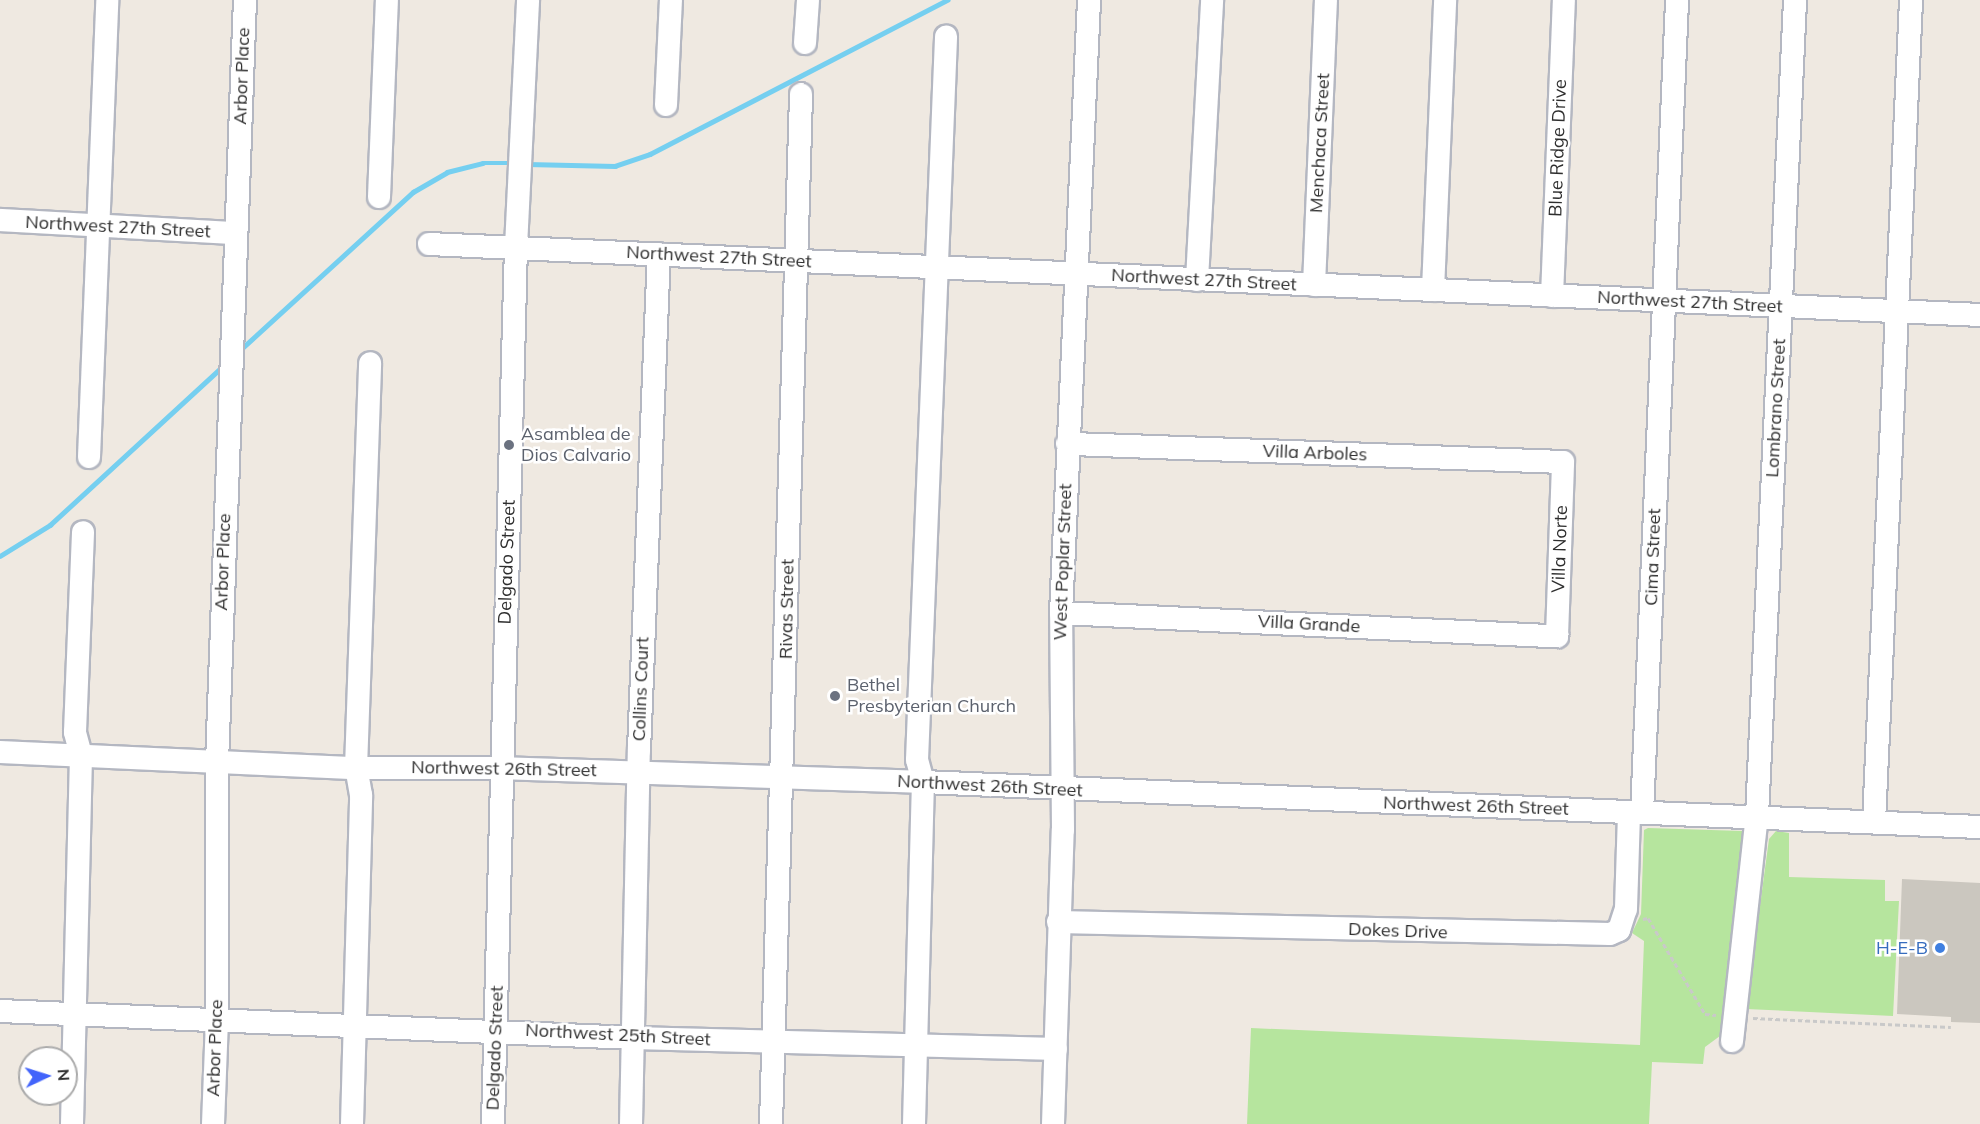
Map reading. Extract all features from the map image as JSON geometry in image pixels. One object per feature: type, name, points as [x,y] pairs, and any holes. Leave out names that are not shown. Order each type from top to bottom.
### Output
[{"type":"street","points":[[89,458],[106,0]]},
{"type":"street","name":"Arbor Place","points":[[213,1124],[217,1019],[217,763],[245,0]]},
{"type":"street","points":[[379,196],[387,0]]},
{"type":"street","name":"Delgado Street","points":[[493,1124],[516,247],[528,0]]},
{"type":"street","points":[[666,105],[671,0]]},
{"type":"street","points":[[805,43],[808,0]]},
{"type":"street","name":"West Poplar Street","points":[[1053,1124],[1062,790],[1061,613],[1074,274],[1089,0]]},
{"type":"street","points":[[1197,280],[1212,0]]},
{"type":"street","name":"Menchaca Street","points":[[1314,285],[1326,0]]},
{"type":"street","points":[[1433,290],[1445,0]]},
{"type":"street","name":"Blue Ridge Drive","points":[[1552,296],[1564,0]]},
{"type":"street","name":"Cima Street","points":[[1636,813],[1664,301],[1677,0]]},
{"type":"street","name":"Lombrano Street","points":[[1732,1041],[1758,816],[1795,0]]},
{"type":"street","points":[[1874,822],[1895,311],[1911,0]]},
{"type":"street","points":[[914,1124],[922,782],[917,760],[939,268],[946,37]]},
{"type":"street","name":"Rivas Street","points":[[771,1124],[801,94]]},
{"type":"street","name":"Northwest 27th Street","points":[[0,220],[235,233]]},
{"type":"street","name":"Northwest 27th Street","points":[[429,244],[1980,315]]},
{"type":"street","name":"Collins Court","points":[[631,1124],[640,772],[659,254]]},
{"type":"street","points":[[352,1124],[360,795],[356,768],[370,363]]},
{"type":"street","name":"Villa Arboles","points":[[1067,444],[1563,462]]},
{"type":"street","name":"Villa Norte","points":[[1557,636],[1563,462]]},
{"type":"street","points":[[72,1124],[81,755],[75,732],[83,532]]},
{"type":"street","name":"Villa Grande","points":[[1061,613],[1557,636]]},
{"type":"street","name":"Northwest 26th Street","points":[[0,752],[356,768],[501,768],[922,782],[1062,790],[1758,816],[1980,827]]},
{"type":"street","points":[[1624,922],[1636,813]]},
{"type":"street","name":"Dokes Drive","points":[[1058,922],[1598,936],[1617,932],[1624,922]]},
{"type":"street","name":"Northwest 25th Street","points":[[0,1011],[495,1029],[634,1038],[917,1047],[1056,1048]]},
{"type":"path","points":[[1624,922],[1648,918],[1705,1014],[1726,1016]]},
{"type":"path","points":[[1746,1018],[1951,1027]]},
{"type":"green space","points":[[1648,828],[1742,831],[1749,838],[1724,1033],[1705,1047],[1703,1064],[1652,1062],[1649,1124],[1247,1124],[1251,1028],[1640,1045],[1644,941],[1632,933],[1641,914],[1644,830]]},
{"type":"green space","points":[[1776,831],[1789,833],[1789,877],[1885,880],[1885,901],[1899,901],[1893,1016],[1746,1009],[1769,839]]},
{"type":"building","name":"H-E-B","points":[[1902,879],[1980,883],[1980,1023],[1951,1022],[1951,1017],[1897,1014]]},
{"type":"waterway","points":[[527,164],[615,166],[650,154],[947,0]]},
{"type":"waterway","points":[[239,351],[413,192],[447,172],[483,163],[513,163]]},
{"type":"waterway","points":[[0,556],[50,525],[224,365]]},
{"type":"place","name":"Asamblea de Dios Calvario","points":[[509,445]]},
{"type":"place","name":"Bethel Presbyterian Church","points":[[835,696]]},
{"type":"place","name":"H-E-B","points":[[1940,948]]}]
